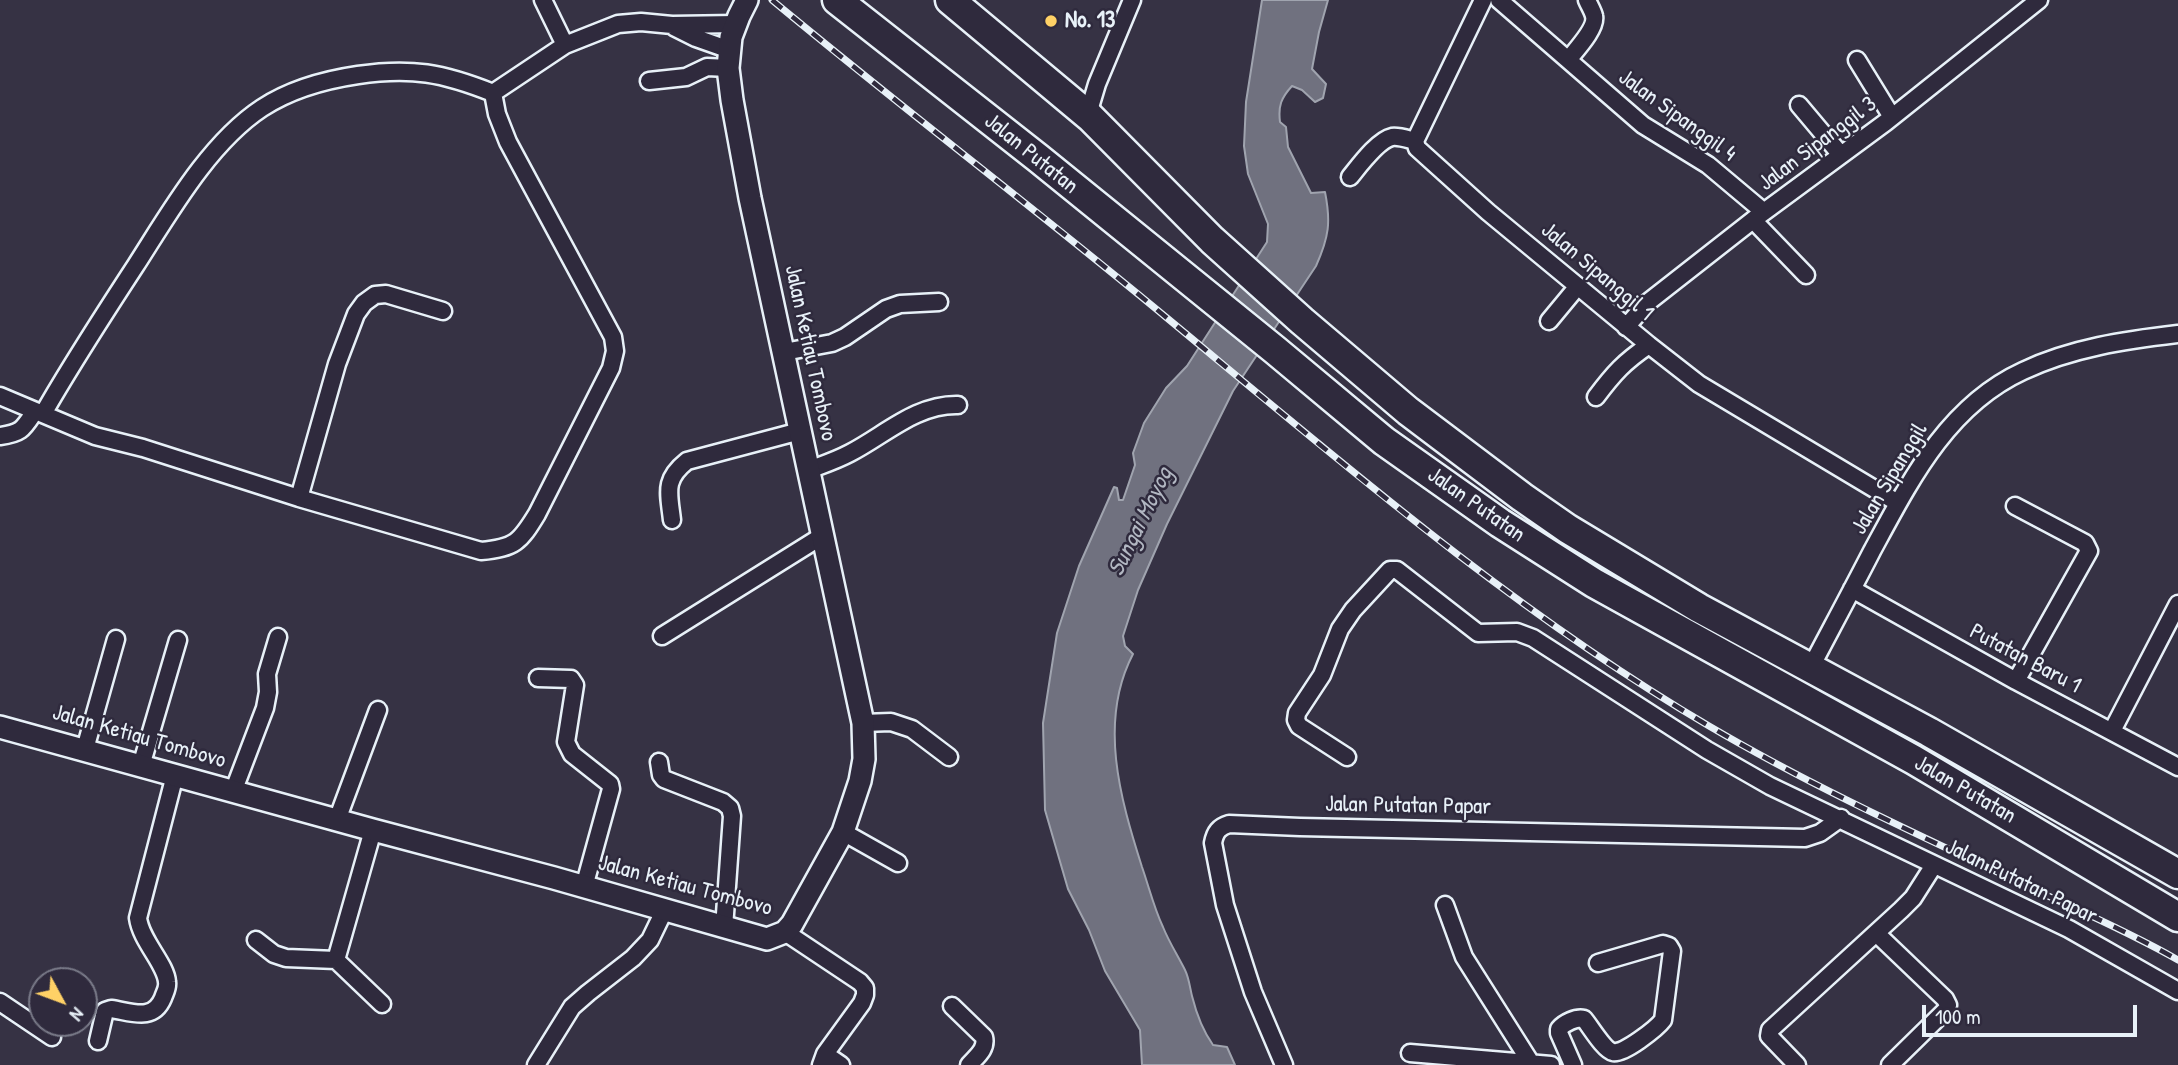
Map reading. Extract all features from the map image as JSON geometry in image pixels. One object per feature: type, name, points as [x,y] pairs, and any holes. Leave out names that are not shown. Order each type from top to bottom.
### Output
[{"type":"highway","name":"Jalan Putatan","points":[[837,0],[1275,349],[1384,441],[1549,555],[1676,629],[1914,760],[2178,917]]},
{"type":"highway","name":"Jalan Putatan","points":[[950,0],[1090,117],[1212,240],[1302,321],[1408,411],[1568,529],[1699,608],[1929,732],[2178,874]]},
{"type":"highway","points":[[2094,866],[2107,853],[2111,835]]},
{"type":"street","points":[[543,0],[565,45]]},
{"type":"street","name":"Jalan Ketiau Tombovo","points":[[0,727],[724,928],[767,939],[785,932],[800,912],[843,832],[864,760],[863,723],[748,186],[729,59],[736,24],[747,0]]},
{"type":"street","points":[[1090,117],[1093,94],[1132,0]]},
{"type":"street","points":[[1350,177],[1381,142],[1388,138],[1395,136],[1415,141],[1483,0]]},
{"type":"street","name":"Jalan Sipanggil 4","points":[[1499,0],[1643,125],[1708,165],[1759,216],[1806,275]]},
{"type":"street","points":[[1568,60],[1595,21],[1587,0]]},
{"type":"street","name":"Jalan Sipanggil 3","points":[[1626,327],[1647,303],[1892,117],[2039,0]]},
{"type":"street","points":[[493,93],[565,45],[618,24],[736,24]]},
{"type":"street","points":[[672,25],[729,59]]},
{"type":"street","points":[[649,81],[686,77],[729,59]]},
{"type":"street","points":[[1857,60],[1892,117]]},
{"type":"street","points":[[1064,95],[1084,88],[1105,67]]},
{"type":"street","points":[[0,436],[16,434],[39,412],[188,187],[219,147],[242,123],[262,108],[283,96],[326,81],[390,72],[436,74],[493,93]]},
{"type":"street","points":[[0,396],[95,436],[143,448],[299,498],[481,551],[497,550],[515,544],[537,514],[611,368],[615,351],[613,337],[508,142],[497,114],[493,93]]},
{"type":"street","points":[[1799,105],[1841,155]]},
{"type":"street","name":"Jalan Sipanggil 1","points":[[1415,141],[1417,148],[1458,185],[1626,327],[1699,384],[1898,503]]},
{"type":"street","points":[[1549,321],[1578,286]]},
{"type":"street","points":[[299,498],[337,364],[356,314],[364,303],[375,295],[386,293],[443,311]]},
{"type":"street","points":[[783,352],[832,343],[886,309],[900,304],[939,302]]},
{"type":"street","name":"Jalan Sipanggil","points":[[1810,669],[1898,503],[1929,453],[1955,419],[1985,393],[2048,360],[2141,338],[2178,334]]},
{"type":"street","points":[[1596,397],[1614,372],[1649,345]]},
{"type":"street","points":[[808,470],[849,454],[925,410],[958,405]]},
{"type":"street","points":[[672,520],[669,480],[687,461],[800,431]]},
{"type":"street","points":[[2015,506],[2085,543],[2089,551],[2016,681]]},
{"type":"street","points":[[662,636],[822,536]]},
{"type":"street","name":"Jalan Putatan Papar","points":[[1347,757],[1298,726],[1297,713],[1322,675],[1332,645],[1347,619],[1385,575],[1393,569],[1397,570],[1478,634],[1517,632],[1533,638],[1707,750],[1770,786],[2069,929],[2178,991]]},
{"type":"street","name":"Putatan Baru 1","points":[[1852,589],[2016,681],[2178,767]]},
{"type":"street","points":[[2112,731],[2178,604]]},
{"type":"street","points":[[233,792],[265,708],[267,674],[278,637]]},
{"type":"street","points":[[85,749],[116,639]]},
{"type":"street","points":[[141,766],[178,640]]},
{"type":"street","points":[[538,678],[573,681],[575,685],[566,742],[568,749],[610,784],[611,789],[584,887]]},
{"type":"street","points":[[337,820],[378,710]]},
{"type":"street","points":[[863,723],[891,722],[912,729],[949,757]]},
{"type":"street","points":[[659,762],[664,779],[723,802],[730,808],[732,816],[724,928]]},
{"type":"street","points":[[98,1041],[105,1011],[111,1009],[147,1014],[153,1012],[159,1006],[167,987],[167,979],[142,934],[138,918],[175,775]]},
{"type":"street","name":"Jalan Putatan Papar","points":[[1284,1065],[1253,992],[1225,905],[1213,843],[1215,834],[1222,827],[1229,824],[1805,838],[1831,827],[1841,818]]},
{"type":"street","points":[[336,960],[373,830]]},
{"type":"street","points":[[843,832],[898,863]]},
{"type":"street","points":[[1797,1065],[1772,1041],[1770,1030],[1913,898],[1934,865]]},
{"type":"street","points":[[1445,905],[1464,957],[1531,1063]]},
{"type":"street","points":[[536,1065],[572,1007],[634,958],[650,940],[664,911]]},
{"type":"street","points":[[785,932],[865,988],[866,996],[862,1003],[823,1060],[841,1065]]},
{"type":"street","points":[[1875,933],[1945,999],[1948,1005],[1890,1065]]},
{"type":"street","points":[[256,940],[274,954],[286,958],[336,960],[382,1004]]},
{"type":"street","points":[[1573,1065],[1559,1033],[1562,1026],[1579,1018],[1584,1019],[1613,1053],[1621,1052],[1658,1027],[1663,1020],[1672,951],[1669,946],[1663,944],[1598,963]]},
{"type":"street","points":[[0,1002],[28,1021]]},
{"type":"street","points":[[952,1006],[984,1037],[986,1044],[983,1050],[970,1065]]},
{"type":"street","points":[[1410,1053],[1551,1065]]},
{"type":"water","name":"Sungai Moyog","points":[[1262,0],[1328,0],[1312,69],[1326,84],[1323,98],[1315,102],[1302,90],[1292,86],[1283,98],[1279,111],[1280,122],[1286,127],[1288,147],[1311,193],[1325,192],[1328,212],[1326,238],[1316,266],[1233,391],[1167,524],[1138,590],[1123,636],[1125,646],[1133,654],[1122,680],[1115,733],[1116,760],[1126,814],[1157,912],[1186,973],[1206,1034],[1213,1045],[1227,1047],[1235,1065],[1142,1065],[1140,1030],[1105,971],[1089,930],[1068,889],[1045,810],[1043,723],[1057,633],[1079,566],[1114,487],[1117,488],[1119,500],[1123,500],[1135,465],[1133,453],[1144,423],[1166,388],[1187,366],[1267,242],[1268,224],[1248,174],[1244,146],[1246,102]]},
{"type":"railway","points":[[772,0],[1118,278],[1363,480],[1566,634],[1709,726],[1788,770],[2124,931],[2178,960]]},
{"type":"place","name":"No. 13","points":[[1051,21]]}]
